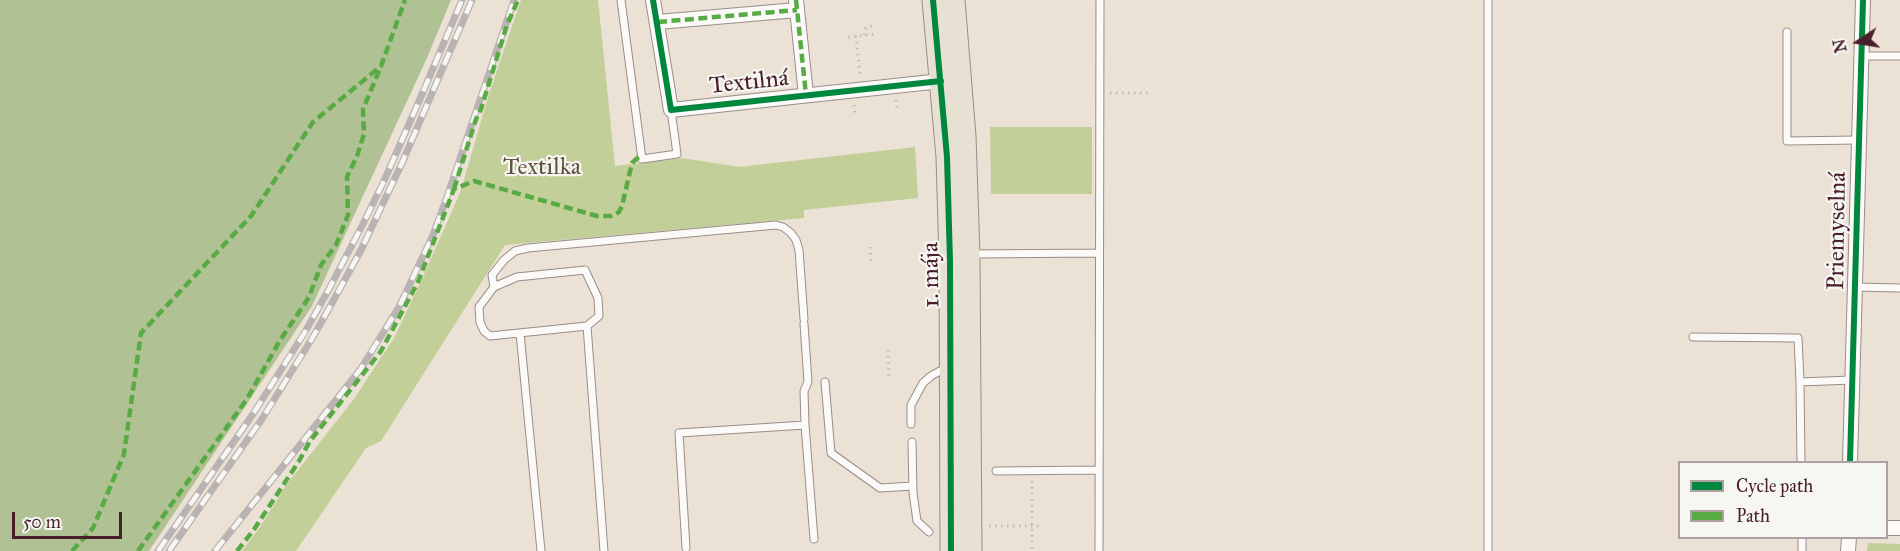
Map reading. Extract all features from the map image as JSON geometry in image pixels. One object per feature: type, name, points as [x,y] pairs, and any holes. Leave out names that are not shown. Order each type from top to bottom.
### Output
[{"type":"main road","name":"1. mája","points":[[933,0],[947,157],[960,258]]},
{"type":"main road","name":"1. mája","points":[[951,551],[950,372],[960,258],[964,136],[954,0]]},
{"type":"main road","name":"1. mája","points":[[950,372],[971,551]]},
{"type":"street","points":[[653,0],[671,110]]},
{"type":"street","name":"Priemyselná","points":[[1850,461],[1863,0]]},
{"type":"street","points":[[658,22],[796,5],[806,95]]},
{"type":"street","name":"Textilná","points":[[671,110],[942,81]]},
{"type":"lane","points":[[621,0],[642,159],[677,154],[671,110]]},
{"type":"lane","points":[[1098,551],[1100,0]]},
{"type":"lane","points":[[1488,0],[1488,551]]},
{"type":"lane","points":[[1787,32],[1787,141],[1858,140]]},
{"type":"lane","points":[[1861,56],[1900,56]]},
{"type":"lane","points":[[494,288],[492,275],[504,260],[515,251],[528,248],[776,225],[791,233],[799,250],[808,382],[804,392],[805,425],[814,539]]},
{"type":"lane","points":[[960,258],[1099,253]]},
{"type":"lane","points":[[585,270],[598,298],[599,316],[587,326],[490,336],[484,331],[480,322],[479,307],[494,288],[518,277],[585,270]]},
{"type":"lane","name":"Priemyselná","points":[[1855,287],[1900,288]]},
{"type":"lane","points":[[587,326],[604,551]]},
{"type":"lane","points":[[520,333],[541,551]]},
{"type":"lane","points":[[1693,337],[1798,338],[1801,461]]},
{"type":"lane","points":[[911,424],[911,405],[923,383],[950,372]]},
{"type":"lane","points":[[1800,382],[1852,380]]},
{"type":"lane","points":[[825,382],[831,453],[880,488],[913,486]]},
{"type":"lane","points":[[686,548],[679,433],[805,425]]},
{"type":"lane","points":[[912,442],[917,521],[929,532]]},
{"type":"lane","points":[[996,471],[1099,470]]},
{"type":"path","points":[[864,35],[866,28],[875,25]]},
{"type":"path","points":[[848,37],[876,34]]},
{"type":"path","points":[[856,36],[861,90]]},
{"type":"path","points":[[1100,93],[1150,93]]},
{"type":"path","points":[[870,247],[871,264]]},
{"type":"path","points":[[888,350],[889,380]]},
{"type":"path","points":[[1032,470],[1032,551]]},
{"type":"path","points":[[989,526],[1040,526]]},
{"type":"green space","points":[[0,0],[451,0],[427,58],[312,306],[149,551],[0,551]]},
{"type":"green space","name":"Textilka","points":[[521,0],[598,0],[615,166],[682,158],[739,167],[915,147],[918,198],[804,210],[804,218],[505,245],[381,441],[366,448],[296,551],[242,551],[287,484],[354,399],[394,338],[460,193],[489,94]]},
{"type":"green space","points":[[990,127],[1092,127],[1092,194],[991,194]]},
{"type":"green space","points":[[1868,543],[1900,544],[1900,551],[1867,551]]},
{"type":"railway","points":[[158,551],[253,414],[305,332],[329,289],[384,181],[462,0]]},
{"type":"railway","points":[[169,551],[262,419],[337,294],[361,250],[402,163],[472,0]]},
{"type":"railway","points":[[215,551],[360,370],[399,307],[433,235],[514,0]]},
{"type":"marked path","points":[[72,551],[93,528],[124,454],[141,333],[251,216],[313,122],[381,66],[405,0]]},
{"type":"marked path","points":[[454,189],[507,25],[518,0]]},
{"type":"marked path","points":[[796,0],[806,95]]},
{"type":"marked path","points":[[658,22],[797,10]]},
{"type":"marked path","points":[[138,551],[247,399],[279,342],[309,297],[321,265],[336,245],[348,215],[347,177],[364,134],[363,109],[380,69]]},
{"type":"marked path","points":[[237,551],[253,531],[310,441],[381,351],[418,282],[454,189],[474,181],[597,216],[611,216],[619,212],[632,163],[642,154]]},
{"type":"cycle path","points":[[653,0],[671,110],[941,81]]},
{"type":"cycle path","points":[[933,0],[947,157],[950,261],[951,551]]},
{"type":"cycle path","points":[[1850,461],[1863,0]]}]
